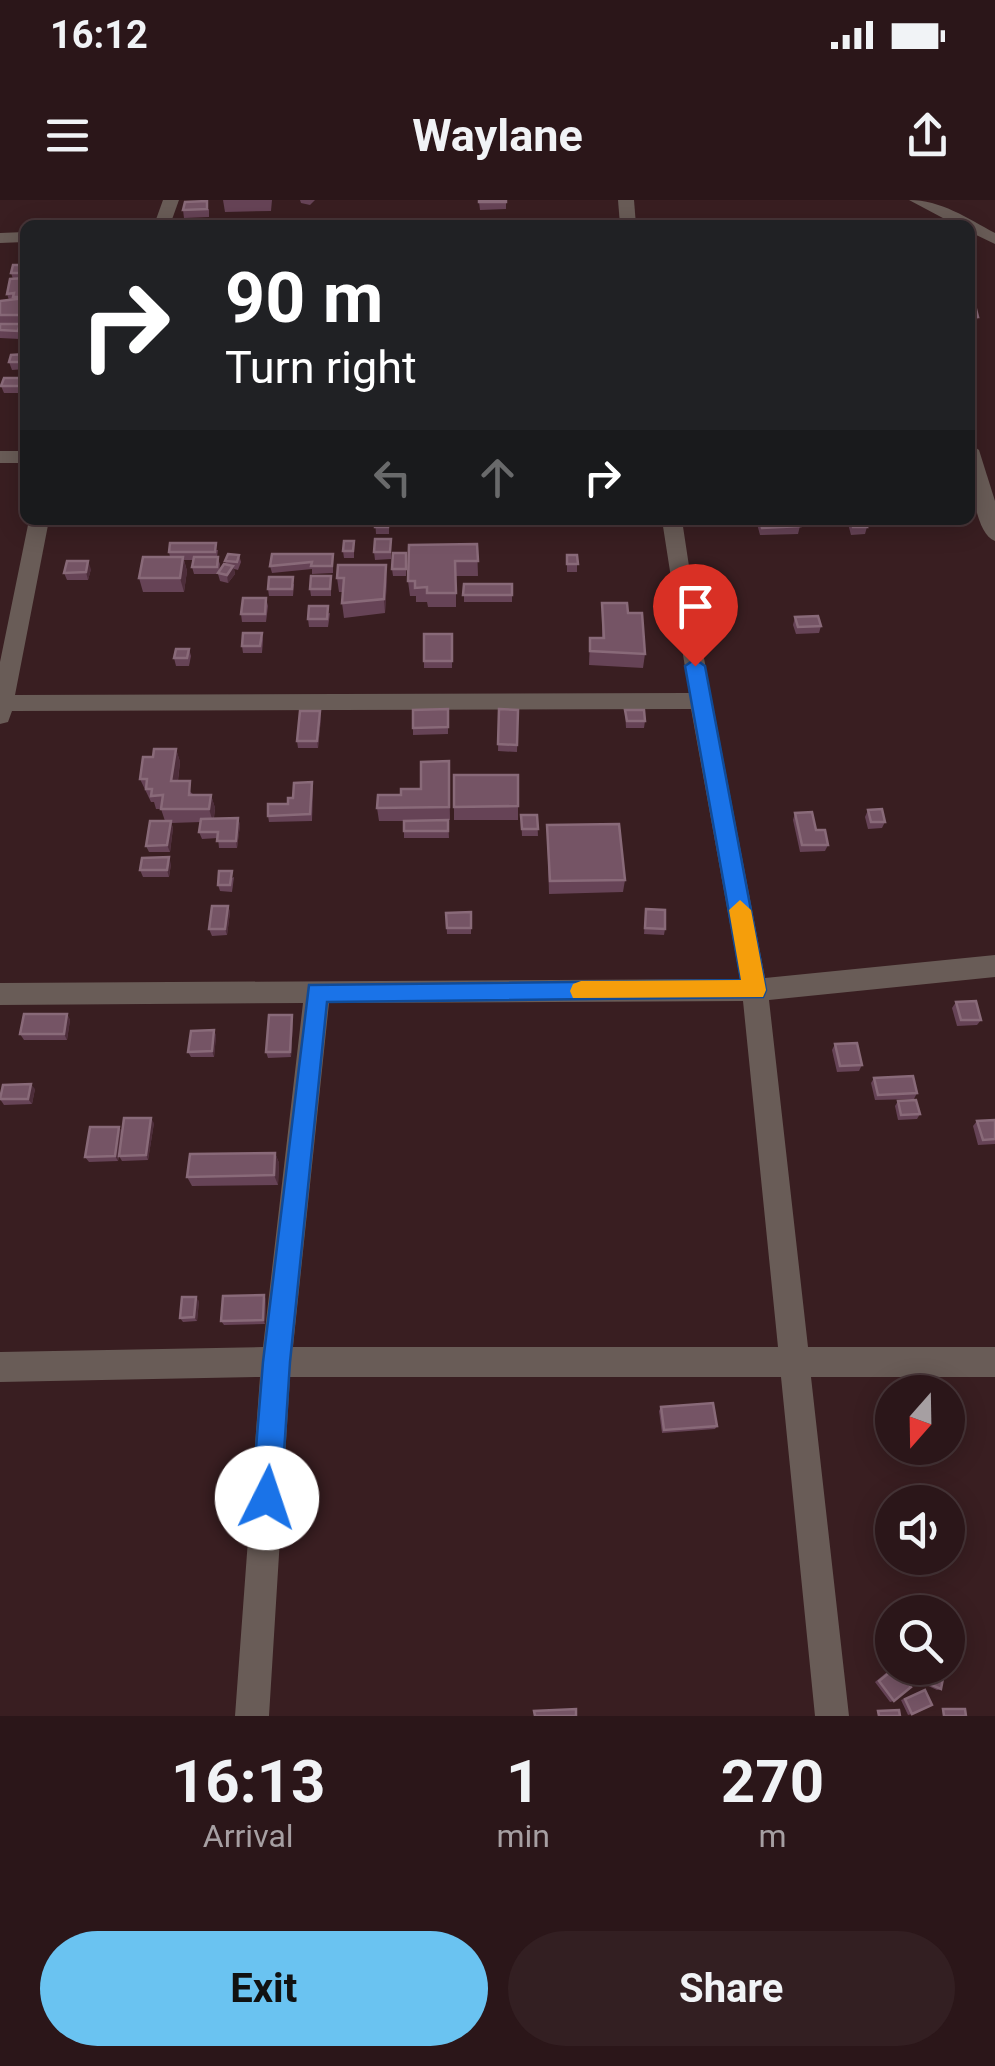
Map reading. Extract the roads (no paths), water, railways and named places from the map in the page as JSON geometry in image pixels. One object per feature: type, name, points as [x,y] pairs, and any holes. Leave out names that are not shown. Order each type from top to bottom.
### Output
[{"type":"street","points":[[903,200],[923,220]]},
{"type":"street","points":[[917,200],[959,220]]},
{"type":"street","points":[[975,467],[995,534]]},
{"type":"street","points":[[38,525],[2,710],[702,701]]},
{"type":"street","points":[[673,525],[755,990],[832,1716]]},
{"type":"street","points":[[0,994],[755,990],[995,966]]},
{"type":"street","points":[[252,1716],[276,1362],[317,992]]},
{"type":"street","points":[[0,1367],[276,1362],[995,1362]]}]
